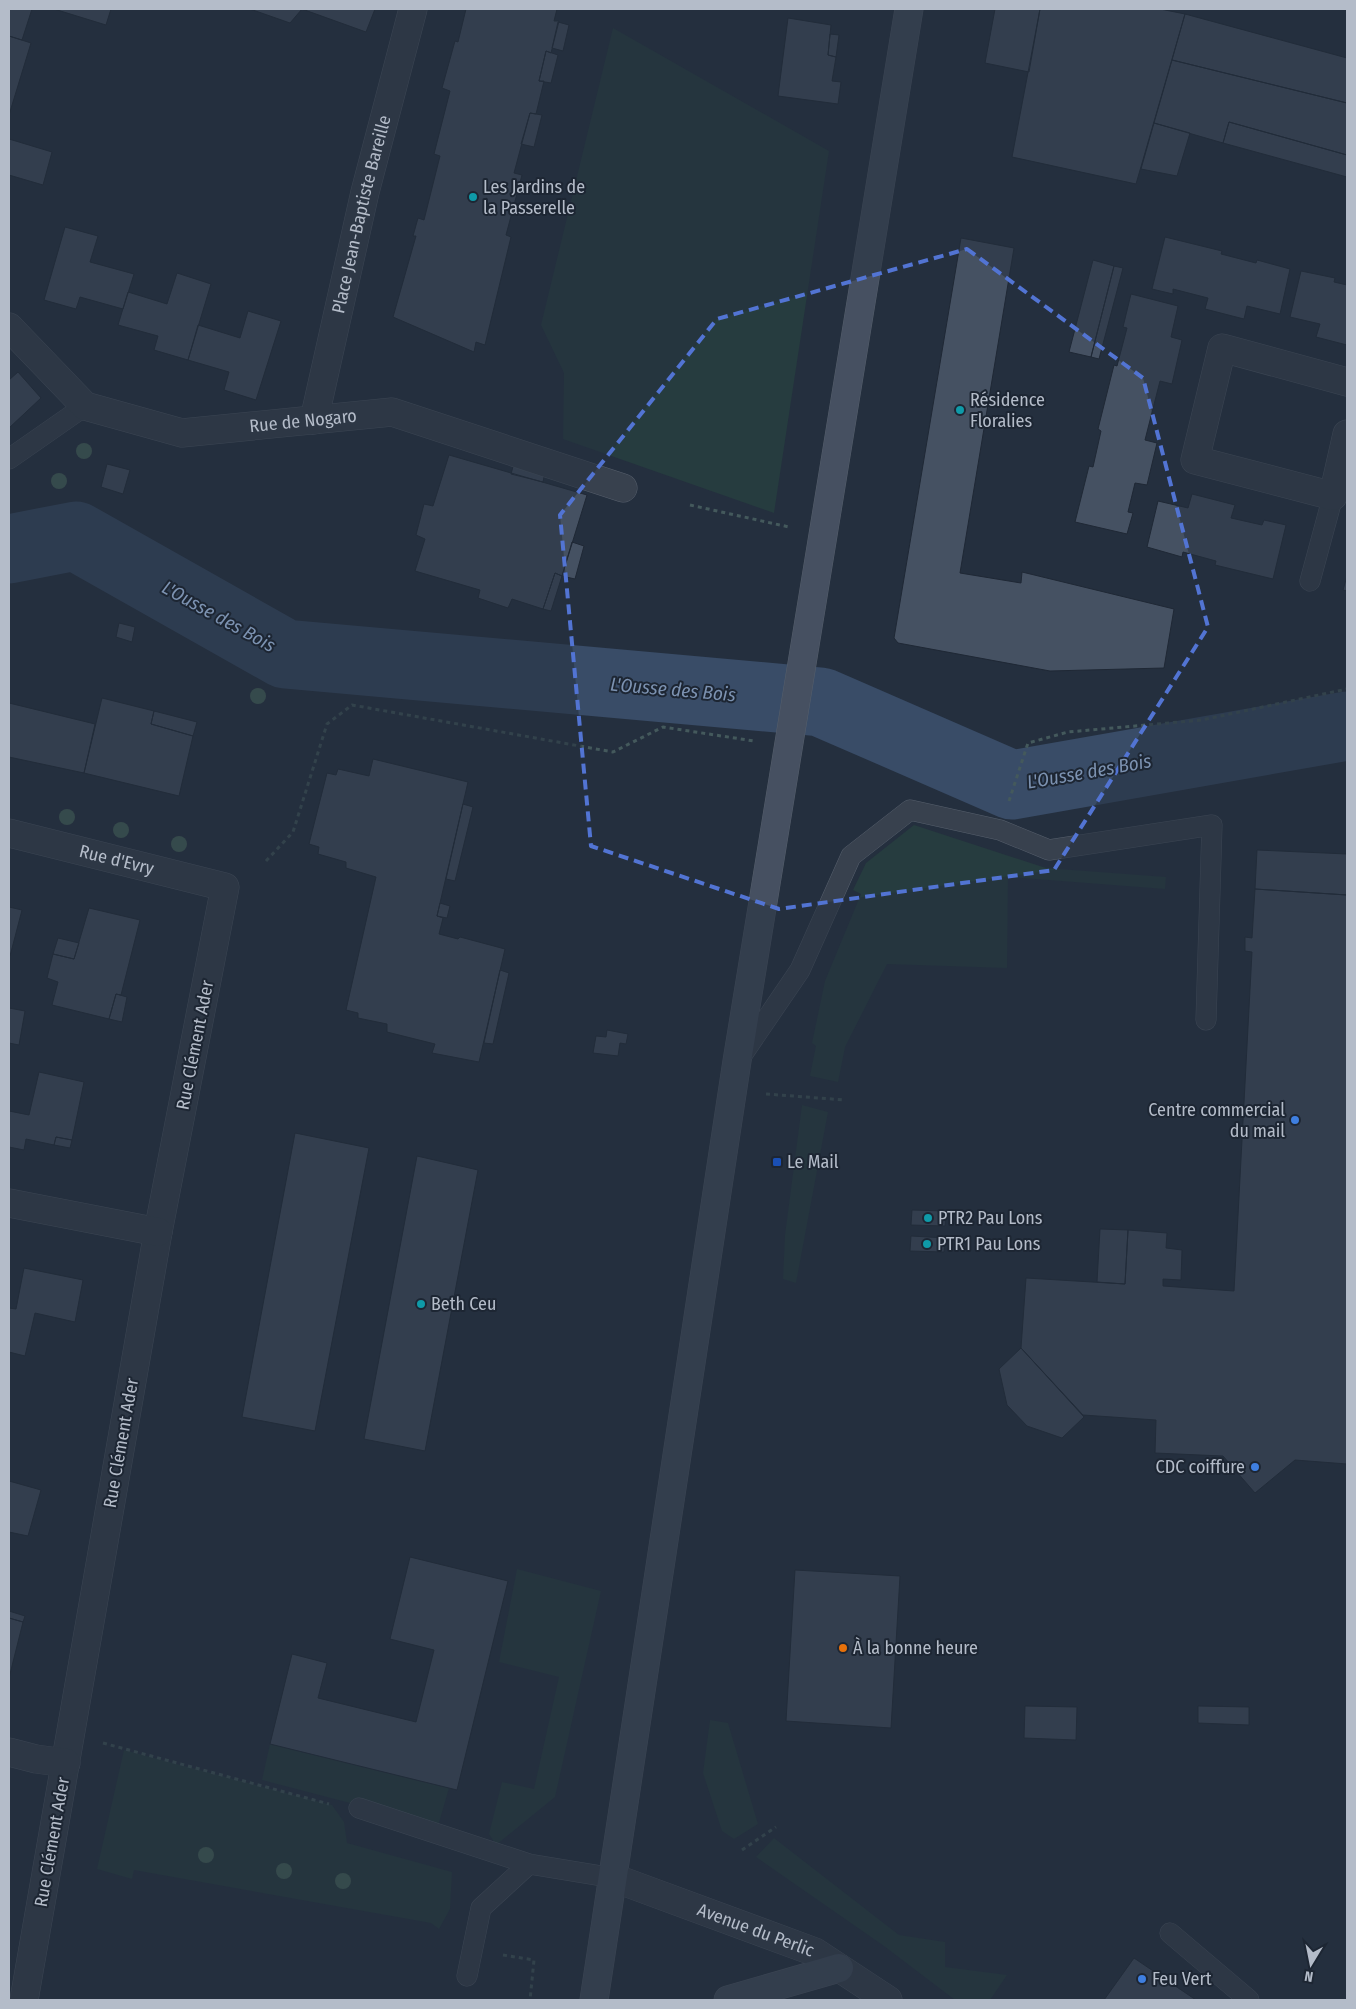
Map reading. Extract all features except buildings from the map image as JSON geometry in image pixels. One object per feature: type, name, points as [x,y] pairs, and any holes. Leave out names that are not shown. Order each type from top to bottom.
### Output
[{"type":"main road","points":[[594,2000],[733,1092],[909,9]]},
{"type":"main road","points":[[728,2000],[839,1968]]},
{"type":"street","name":"Place Jean-Baptiste Bareille","points":[[314,420],[365,192],[413,9]]},
{"type":"street","points":[[9,327],[86,406]]},
{"type":"street","points":[[1347,382],[1222,348],[1196,460],[1333,496],[1347,434]]},
{"type":"street","name":"Rue de Nogaro","points":[[86,406],[182,433],[392,412],[623,488]]},
{"type":"street","name":"Rue d'Evry","points":[[9,833],[225,887]]},
{"type":"street","name":"Rue Clément Ader","points":[[24,2000],[158,1232],[225,887]]},
{"type":"street","points":[[9,1204],[158,1232]]},
{"type":"street","points":[[9,1752],[36,1759],[66,1763]]},
{"type":"street","name":"Avenue du Perlic","points":[[614,1878],[815,1952],[888,2000]]},
{"type":"lane","points":[[9,459],[86,406]]},
{"type":"lane","points":[[1310,582],[1333,496]]},
{"type":"lane","points":[[738,1061],[800,970],[851,856],[910,810],[1000,830],[1049,850],[1212,825],[1206,1020]]},
{"type":"lane","points":[[359,1808],[529,1864],[614,1878]]},
{"type":"lane","points":[[467,1976],[481,1908],[529,1864]]},
{"type":"lane","points":[[1170,1933],[1249,2000]]},
{"type":"path","points":[[690,505],[824,535]]},
{"type":"path","points":[[1009,800],[1028,743],[1068,732],[1202,720],[1347,688]]},
{"type":"path","points":[[266,861],[293,832],[327,724],[352,706],[613,752],[663,727],[789,739]]},
{"type":"path","points":[[733,1092],[846,1100]]},
{"type":"path","points":[[71,1734],[332,1805],[344,1822],[359,1808]]},
{"type":"path","points":[[742,1850],[776,1827]]},
{"type":"path","points":[[530,2000],[534,1960]]},
{"type":"highlighted area","points":[[967,249],[1143,378],[1208,627],[1054,870],[779,909],[591,846],[560,515],[717,319]]},
{"type":"green space","points":[[613,28],[829,151],[774,513],[563,439],[564,373],[541,325]]},
{"type":"green space","points":[[914,825],[1046,868],[1166,877],[1165,889],[1008,877],[1007,968],[887,964],[845,1047],[838,1082],[810,1076],[816,1046],[812,1043],[825,981],[861,894],[853,890],[866,863]]},
{"type":"green space","points":[[802,1105],[828,1112],[796,1283],[783,1279],[785,1235]]},
{"type":"green space","points":[[517,1569],[601,1591],[555,1797],[496,1845],[489,1834],[502,1782],[534,1789],[559,1677],[499,1662]]},
{"type":"green space","points":[[710,1720],[728,1723],[758,1824],[734,1839],[722,1831],[703,1773]]},
{"type":"green space","points":[[270,1744],[449,1788],[438,1826],[262,1780]]},
{"type":"green space","points":[[124,1750],[332,1805],[344,1822],[347,1843],[452,1872],[450,1909],[439,1929],[431,1923],[134,1870],[132,1879],[97,1869]]},
{"type":"green space","points":[[774,1838],[899,1935],[945,1942],[945,1967],[1007,1975],[990,2000],[955,2000],[884,1946],[756,1857]]},
{"type":"waterway","name":"L'Ousse des Bois","points":[[9,549],[76,536],[285,654],[821,702],[1012,785],[1347,726]]},
{"type":"place","name":"Les Jardins de la Passerelle","points":[[473,197]]},
{"type":"place","name":"Résidence Floralies","points":[[960,410]]},
{"type":"place","name":"Centre commercial du mail","points":[[1295,1120]]},
{"type":"place","name":"Le Mail","points":[[777,1162]]},
{"type":"place","name":"PTR2 Pau Lons","points":[[928,1218]]},
{"type":"place","name":"PTR1 Pau Lons","points":[[927,1244]]},
{"type":"place","name":"Beth Ceu","points":[[421,1304]]},
{"type":"place","name":"CDC coiffure","points":[[1255,1467]]},
{"type":"place","name":"À la bonne heure","points":[[843,1648]]},
{"type":"place","name":"Feu Vert","points":[[1142,1979]]}]
